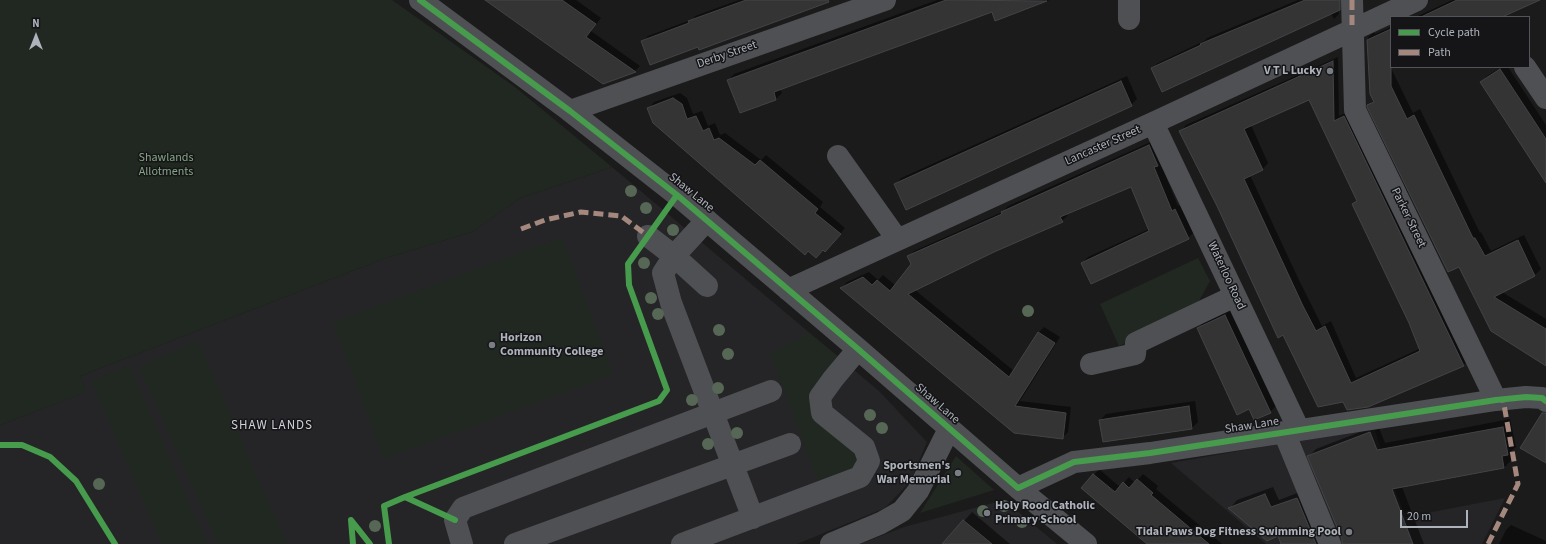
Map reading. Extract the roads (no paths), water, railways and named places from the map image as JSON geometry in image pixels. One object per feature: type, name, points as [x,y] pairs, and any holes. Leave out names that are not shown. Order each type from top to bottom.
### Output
[{"type":"street","name":"Shaw Lane","points":[[420,0],[570,112],[707,220],[1018,488],[1074,462],[1150,453],[1496,400],[1526,397],[1542,398],[1546,401]]},
{"type":"street","name":"Derby Street","points":[[570,112],[838,7],[885,0]]},
{"type":"street","name":"Parker Street","points":[[1352,0],[1355,110],[1496,400]]},
{"type":"street","name":"Lancaster Street","points":[[788,290],[1417,0]]},
{"type":"street","points":[[1526,68],[1546,98]]},
{"type":"street","name":"Waterloo Road","points":[[1153,123],[1235,296],[1292,431],[1294,473],[1330,544]]},
{"type":"street","points":[[838,156],[897,239]]},
{"type":"street","points":[[707,220],[674,256],[663,273],[671,303],[753,518]]},
{"type":"street","points":[[648,236],[674,256],[707,286]]},
{"type":"street","points":[[1091,364],[1135,354],[1136,343],[1235,296]]},
{"type":"street","points":[[682,544],[860,477],[869,461],[864,447],[822,413],[820,397],[833,379],[858,350]]},
{"type":"street","points":[[462,544],[455,520],[463,508],[771,391]]},
{"type":"street","points":[[831,544],[881,523],[902,511],[918,491],[949,429]]},
{"type":"street","points":[[515,544],[790,444]]},
{"type":"street","points":[[1018,488],[1086,544]]},
{"type":"place","name":"V T L Lucky","points":[[1330,71]]},
{"type":"place","name":"Horizon Community College","points":[[492,345]]},
{"type":"place","name":"Sportsmen's War Memorial","points":[[958,473]]},
{"type":"place","name":"Holy Rood Catholic Primary School","points":[[987,513]]},
{"type":"place","name":"Tidal Paws Dog Fitness Swimming Pool","points":[[1349,532]]},
{"type":"district","name":"SHAW LANDS","points":[[272,426]]},
{"type":"park label","name":"Shawlands Allotments","points":[[166,165]]}]
